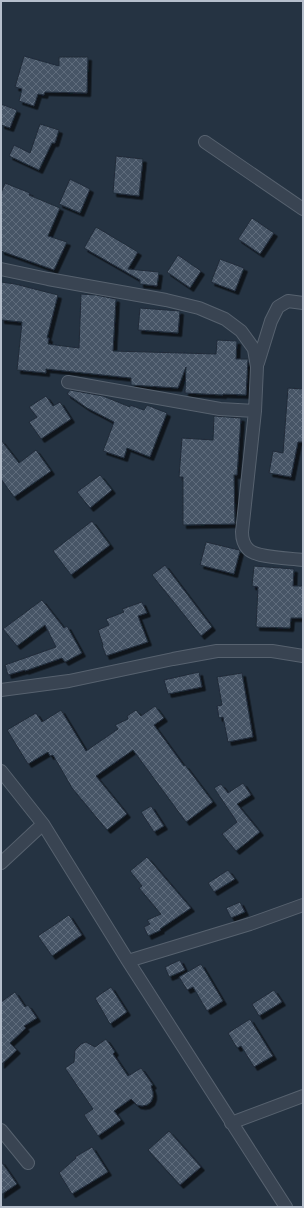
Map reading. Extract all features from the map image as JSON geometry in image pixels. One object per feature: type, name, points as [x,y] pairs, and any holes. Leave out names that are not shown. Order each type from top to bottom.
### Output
[{"type":"street","points":[[205,142],[303,209]]},
{"type":"street","points":[[1,269],[166,300],[199,308],[225,319],[241,331],[254,349],[257,366],[255,411],[242,532],[243,542],[247,549],[254,554],[303,560]]},
{"type":"street","points":[[257,366],[271,321],[278,307],[288,301],[303,303]]},
{"type":"street","points":[[68,382],[220,408],[255,411]]},
{"type":"street","points":[[1,690],[69,681],[217,651],[272,651],[303,656]]},
{"type":"street","points":[[1,771],[43,824],[128,961],[286,1207]]},
{"type":"street","points":[[1,863],[43,824]]},
{"type":"street","points":[[128,961],[250,924],[303,905]]},
{"type":"street","points":[[232,1123],[303,1096]]},
{"type":"street","points":[[1,1130],[28,1163]]},
{"type":"building","points":[[24,56],[59,66],[59,57],[88,57],[87,93],[45,92],[44,95],[38,94],[34,106],[19,101],[22,89],[15,87]]},
{"type":"building","points":[[1,104],[17,110],[10,128],[1,125]]},
{"type":"building","points":[[40,124],[59,130],[55,143],[52,143],[39,170],[9,156],[14,145],[30,153]]},
{"type":"building","points":[[116,156],[143,159],[139,196],[113,193]]},
{"type":"building","points":[[70,179],[90,189],[80,213],[59,204]]},
{"type":"building","points":[[5,183],[30,193],[29,195],[60,208],[48,236],[67,242],[54,270],[1,251],[1,193]]},
{"type":"building","points":[[252,218],[274,233],[260,254],[238,239]]},
{"type":"building","points":[[96,227],[138,252],[128,269],[159,272],[157,286],[140,284],[140,280],[84,248]]},
{"type":"building","points":[[178,255],[201,271],[190,288],[167,272]]},
{"type":"building","points":[[220,259],[244,268],[235,291],[211,282]]},
{"type":"building","points":[[1,282],[58,295],[47,338],[49,338],[48,344],[79,348],[81,294],[116,299],[113,351],[216,354],[217,340],[237,341],[236,359],[248,359],[246,395],[185,393],[186,367],[178,388],[131,385],[131,378],[46,369],[46,373],[17,370],[22,322],[1,320]]},
{"type":"building","points":[[140,308],[180,311],[178,333],[138,330]]},
{"type":"building","points":[[288,388],[303,389],[303,442],[298,442],[291,477],[269,473],[273,451],[283,453]]},
{"type":"building","points":[[70,390],[103,396],[130,407],[130,405],[144,410],[147,405],[167,413],[150,457],[127,448],[124,458],[103,451],[114,422],[87,408],[67,394]]},
{"type":"building","points":[[46,396],[53,406],[60,402],[71,419],[41,439],[29,422],[37,417],[29,407]]},
{"type":"building","points":[[214,416],[241,418],[237,475],[234,475],[235,524],[183,525],[183,477],[179,477],[182,438],[213,440]]},
{"type":"building","points":[[1,440],[19,463],[36,450],[51,471],[14,497],[1,479]]},
{"type":"building","points":[[100,475],[112,490],[90,508],[77,492]]},
{"type":"building","points":[[92,521],[110,545],[71,575],[53,551]]},
{"type":"building","points":[[206,542],[240,551],[234,574],[200,565]]},
{"type":"building","points":[[165,565],[212,627],[201,636],[152,575]]},
{"type":"building","points":[[254,566],[294,569],[293,586],[303,586],[303,618],[291,618],[290,628],[256,627],[258,587],[252,586]]},
{"type":"building","points":[[42,600],[64,628],[67,626],[82,653],[65,662],[62,658],[25,671],[8,675],[5,665],[56,647],[45,625],[17,646],[3,629]]},
{"type":"building","points":[[142,602],[147,613],[138,616],[148,642],[106,656],[98,630],[109,625],[106,619],[124,612],[122,609]]},
{"type":"building","points":[[199,672],[202,687],[168,694],[164,680]]},
{"type":"building","points":[[242,673],[253,737],[228,742],[223,717],[219,718],[217,706],[222,705],[217,677]]},
{"type":"building","points":[[155,706],[164,718],[154,725],[213,802],[186,822],[133,750],[96,776],[127,814],[107,830],[72,788],[53,755],[50,756],[48,752],[28,764],[7,730],[36,713],[42,722],[61,710],[86,751],[118,729],[115,725],[128,719],[127,716],[136,710],[141,716]]},
{"type":"building","points":[[243,783],[251,795],[237,804],[260,832],[236,851],[222,834],[237,822],[214,788],[221,784],[228,793]]},
{"type":"building","points":[[151,806],[164,826],[154,832],[141,812]]},
{"type":"building","points":[[147,857],[191,908],[160,929],[161,930],[148,936],[144,927],[150,924],[147,920],[161,914],[139,888],[142,886],[130,871]]},
{"type":"building","points":[[228,870],[235,879],[214,892],[208,883]]},
{"type":"building","points":[[240,902],[245,912],[231,918],[226,908]]},
{"type":"building","points":[[69,915],[82,935],[52,956],[38,936]]},
{"type":"building","points":[[180,960],[185,970],[169,977],[165,967]]},
{"type":"building","points":[[201,964],[223,1001],[207,1011],[193,987],[187,990],[179,977]]},
{"type":"building","points":[[111,987],[127,1012],[110,1024],[95,998]]},
{"type":"building","points":[[274,990],[282,1002],[259,1016],[252,1004]]},
{"type":"building","points":[[15,992],[25,1007],[28,1005],[37,1018],[24,1026],[26,1028],[10,1043],[17,1050],[1,1065],[1,1002]]},
{"type":"building","points":[[250,1019],[273,1056],[254,1067],[241,1046],[237,1048],[228,1033]]},
{"type":"building","points":[[106,1039],[115,1052],[113,1054],[128,1076],[141,1068],[153,1085],[151,1086],[153,1097],[151,1102],[142,1106],[137,1105],[131,1099],[114,1111],[121,1120],[98,1136],[84,1115],[93,1109],[65,1068],[74,1062],[75,1050],[81,1044],[86,1042],[95,1047]]},
{"type":"building","points":[[169,1131],[201,1167],[180,1185],[148,1150]]},
{"type":"building","points":[[92,1147],[108,1172],[72,1194],[59,1173],[76,1158],[75,1157]]},
{"type":"building","points":[[1,1161],[17,1184],[1,1195]]}]
